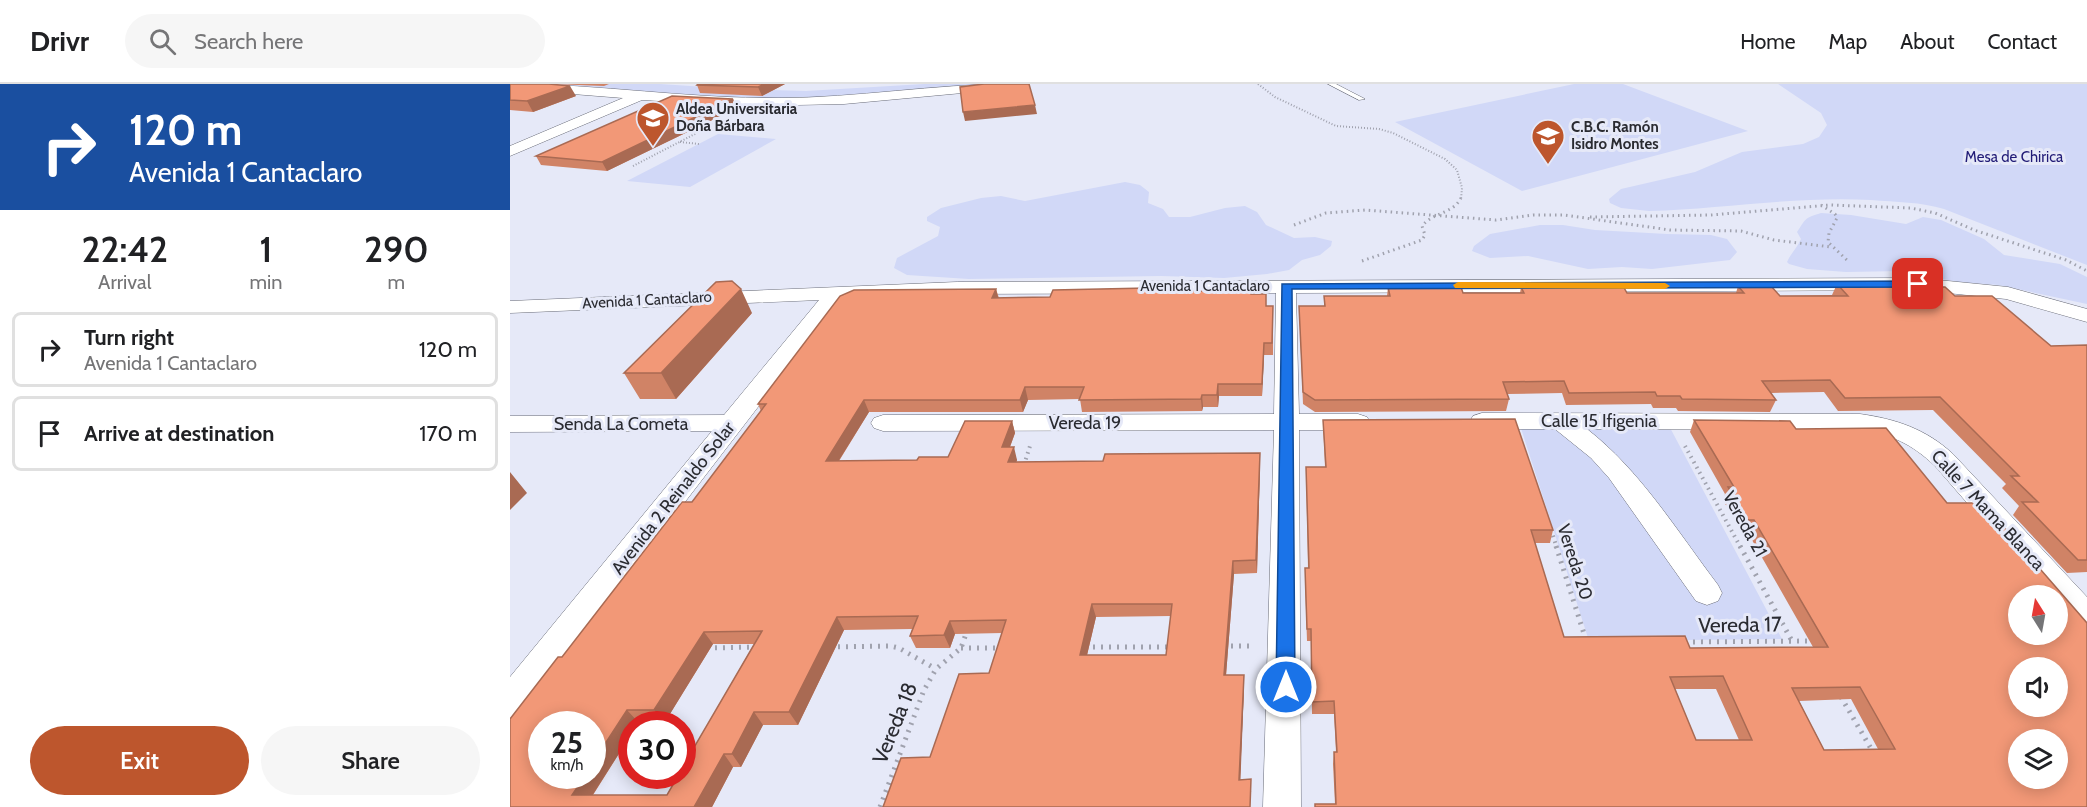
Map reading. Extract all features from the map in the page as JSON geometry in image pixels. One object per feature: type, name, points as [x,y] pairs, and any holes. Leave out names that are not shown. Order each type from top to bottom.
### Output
[{"type":"street","points":[[660,84],[736,90],[806,91],[924,84]]},
{"type":"street","points":[[510,85],[746,102],[832,104],[1005,84]]},
{"type":"street","points":[[510,151],[668,85]]},
{"type":"street","points":[[510,139],[617,93]]},
{"type":"street","name":"Avenida 1 Cantaclaro","points":[[510,307],[957,288],[1875,285],[1951,286],[2007,293],[2087,316]]},
{"type":"street","points":[[1282,807],[1286,646],[1286,286]]},
{"type":"street","name":"Avenida 2 Reinaldo Solar","points":[[514,694],[836,292]]},
{"type":"street","name":"Calle 15 Ifigenia","points":[[1454,421],[1860,422],[1881,424],[1909,433]]},
{"type":"street","points":[[1561,421],[1600,452],[1618,472],[1707,593]]},
{"type":"street","points":[[1287,423],[1382,422]]},
{"type":"street","name":"Senda La Cometa","points":[[510,424],[732,423]]},
{"type":"street","name":"Vereda 19","points":[[883,423],[1287,423]]},
{"type":"street","name":"Calle 7 Mama Blanca","points":[[1909,433],[1922,440],[1944,460],[2084,611]]},
{"type":"lane","points":[[1331,84],[1361,99]]},
{"type":"path","points":[[1258,84],[1275,98],[1336,126],[1387,131],[1450,163],[1459,173],[1458,181],[1462,188],[1460,200],[1450,211],[1434,215],[1424,222],[1422,226],[1425,235],[1422,240],[1376,258],[1356,262]]},
{"type":"path","points":[[633,166],[720,121]]},
{"type":"path","points":[[679,142],[699,144]]},
{"type":"path","points":[[662,145],[673,146]]},
{"type":"path","points":[[1294,225],[1326,213],[1365,210],[1496,220],[1533,215],[1711,215],[1820,205],[1888,205],[1929,211],[1974,230],[2066,260],[2087,271]]},
{"type":"path","points":[[1820,205],[1835,214],[1837,218],[1828,237],[1831,247],[1875,285]]},
{"type":"path","points":[[1574,216],[1670,230],[1741,231],[1774,240],[1831,247]]},
{"type":"path","name":"Vereda 21","points":[[1672,422],[1792,641]]},
{"type":"path","points":[[1023,468],[1038,423]]},
{"type":"path","name":"Vereda 20","points":[[1548,521],[1587,643],[1575,644]]},
{"type":"path","name":"Vereda 18","points":[[880,807],[924,690],[936,669],[961,648],[969,626]]},
{"type":"path","points":[[1810,641],[1816,652]]},
{"type":"path","name":"Vereda 17","points":[[1679,642],[1821,641]]},
{"type":"path","points":[[824,647],[890,646],[899,648],[936,669]]},
{"type":"path","points":[[1216,646],[1286,646]]},
{"type":"path","points":[[695,648],[766,647]]},
{"type":"path","points":[[1077,648],[1182,647]]},
{"type":"path","points":[[961,648],[1008,648]]},
{"type":"path","points":[[1839,693],[1875,755]]},
{"type":"green space","points":[[510,84],[660,84],[806,91],[924,84],[1005,84],[782,102]]},
{"type":"green space","points":[[1574,84],[1623,84],[1748,131],[1522,191],[1395,122]]},
{"type":"green space","name":"Mesa de Chirica","points":[[1778,84],[2087,84],[2087,265],[1944,209],[1917,204],[1843,199],[1649,211],[1621,208],[1610,203],[1609,199],[1621,189],[1695,172],[1742,152],[1803,144],[1819,137],[1827,125],[1821,113]]},
{"type":"green space","points":[[718,134],[776,139],[690,187],[627,181]]},
{"type":"green space","points":[[1125,182],[1140,185],[1149,192],[1148,203],[1163,209],[1169,217],[1190,217],[1225,208],[1245,206],[1257,212],[1266,225],[1294,238],[1315,237],[1332,241],[1331,246],[1320,255],[1302,260],[1289,270],[1224,278],[1161,276],[969,279],[907,275],[894,268],[897,258],[938,236],[940,227],[927,221],[927,217],[941,208],[981,198],[1001,196],[1025,201]]},
{"type":"green space","points":[[1821,213],[1851,215],[1906,224],[1923,217],[1941,220],[1984,239],[2004,255],[2060,264],[2087,277],[2087,304],[1999,285],[1958,282],[1902,271],[1846,272],[1807,269],[1789,264],[1787,262],[1801,239],[1797,232],[1811,216]]},
{"type":"green space","points":[[1540,225],[1711,235],[1727,239],[1737,252],[1730,260],[1652,269],[1622,267],[1588,269],[1528,256],[1490,258],[1472,251],[1474,246],[1490,234]]},
{"type":"green space","points":[[1519,422],[1667,422],[1782,639],[1589,641]]},
{"type":"building","points":[[510,84],[570,86],[527,101],[510,100]]},
{"type":"building","points":[[698,84],[765,84],[758,87]]},
{"type":"building","points":[[984,84],[1029,84],[1035,105],[963,112],[960,87]]},
{"type":"building","points":[[672,96],[733,99],[602,162],[536,156]]},
{"type":"building","points":[[732,281],[741,289],[661,373],[624,373],[716,282]]},
{"type":"building","points":[[1837,284],[1908,284],[1911,287],[1945,287],[1955,296],[1992,296],[2051,346],[2087,345],[2087,560],[2078,560],[2022,502],[2038,502],[2011,476],[2019,476],[1940,397],[1845,398],[1830,380],[1762,381],[1776,400],[1682,399],[1680,396],[1657,396],[1655,392],[1569,393],[1564,381],[1503,382],[1509,399],[1315,400],[1303,392],[1299,306],[1325,306],[1324,296],[1390,296],[1388,287],[1461,287],[1463,293],[1524,293],[1521,287],[1623,286],[1627,293],[1744,293],[1738,286],[1771,286],[1780,296],[1848,296]]},
{"type":"building","points":[[1148,288],[1180,288],[1180,291],[1251,291],[1251,294],[1266,294],[1266,306],[1273,306],[1272,343],[1264,343],[1262,384],[1218,384],[1217,395],[1202,395],[1201,399],[1079,400],[1084,387],[1025,387],[1020,400],[864,400],[826,461],[917,460],[919,457],[948,457],[965,421],[1012,421],[1002,447],[1014,447],[1008,462],[1103,461],[1105,454],[1260,453],[1256,560],[1233,561],[1224,675],[1244,675],[1239,780],[1251,779],[1250,807],[883,807],[901,758],[930,757],[959,674],[989,673],[1006,620],[950,621],[944,635],[910,636],[918,616],[837,617],[789,712],[754,712],[732,754],[724,754],[694,807],[510,807],[510,719],[558,657],[562,657],[682,502],[692,502],[766,404],[758,404],[840,296],[854,290],[996,289],[992,298],[1050,297],[1053,290]],"holes":[[[1092,604],[1172,604],[1166,655],[1080,655]]]},
{"type":"building","points":[[1515,419],[1553,530],[1531,530],[1564,637],[1685,636],[1690,648],[1828,647],[1754,520],[1748,520],[1728,487],[1734,487],[1694,420],[1790,421],[1796,429],[1886,428],[1947,503],[1983,503],[2054,585],[2008,585],[2008,645],[2068,645],[2068,601],[2087,623],[2087,807],[1315,807],[1315,804],[1336,804],[1334,752],[1337,752],[1334,701],[1312,702],[1311,629],[1307,629],[1305,568],[1309,568],[1306,467],[1326,467],[1323,420]],"holes":[[[1723,676],[1752,740],[1696,740],[1670,677]],[[1860,687],[1895,749],[1824,750],[1792,688]]]},
{"type":"slow traffic","points":[[1458,285],[1665,286]]},
{"type":"place","name":"Aldea Universitaria Doña Bárbara","points":[[653,147]]},
{"type":"place","name":"C.B.C. Ramón Isidro Montes","points":[[1548,165]]},
{"type":"route","points":[[1286,687],[1286,286],[1918,284]]}]
